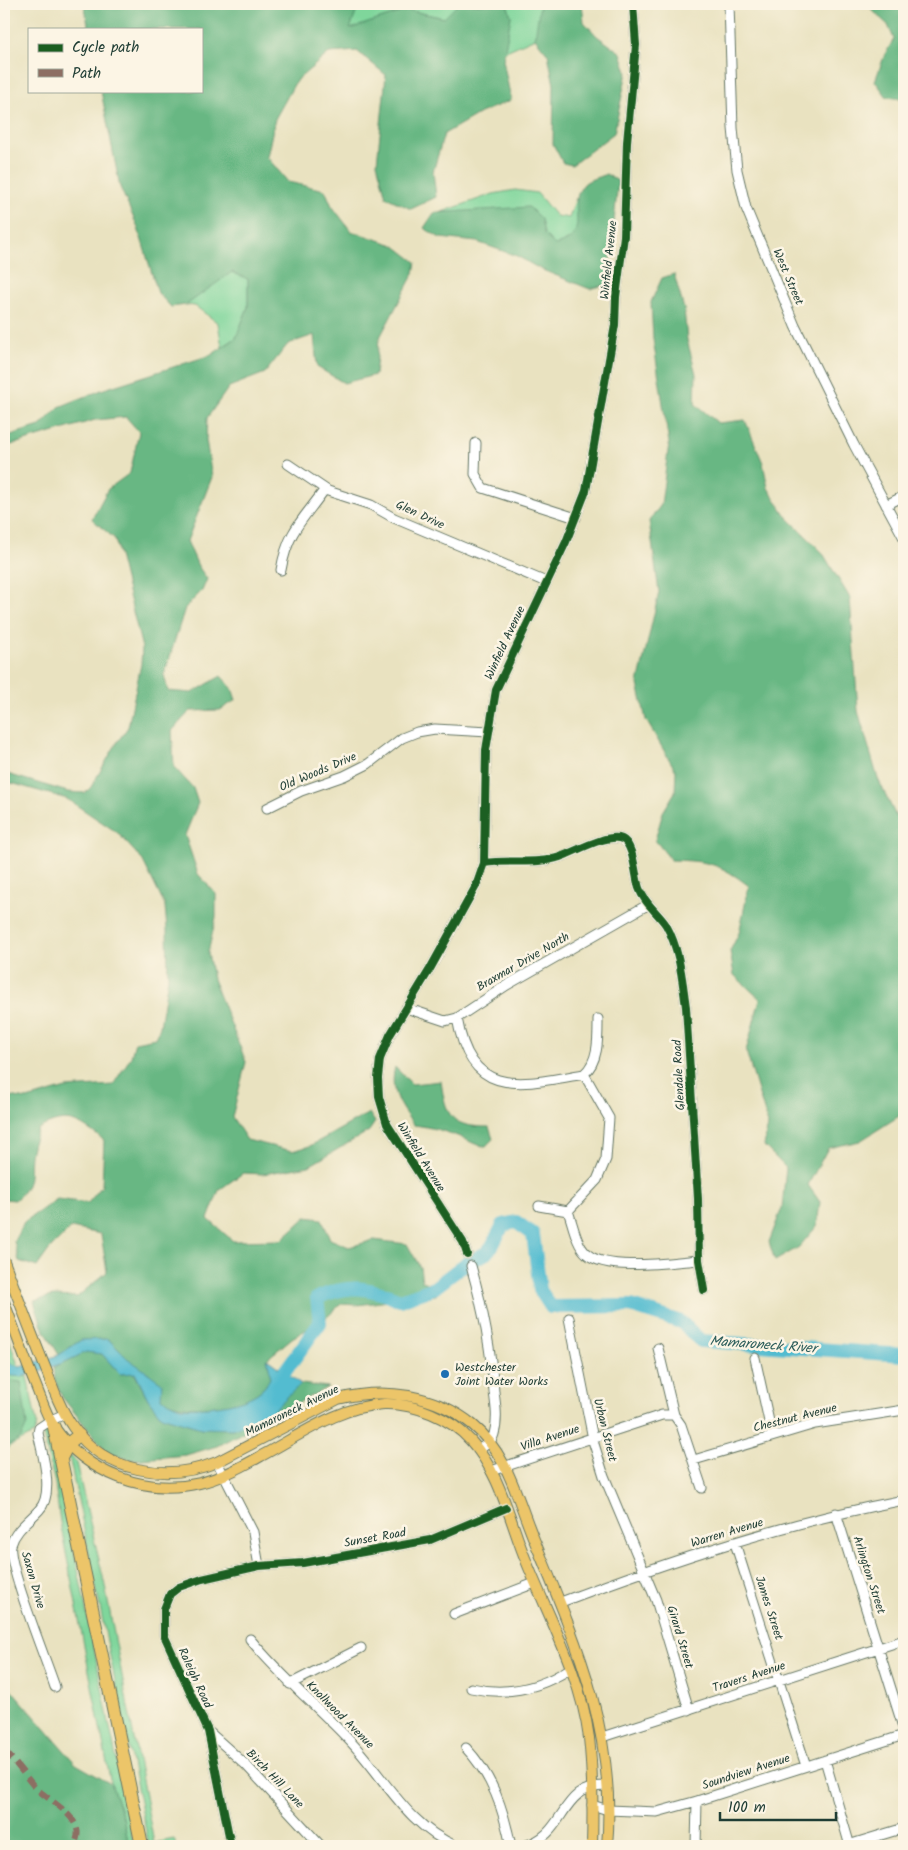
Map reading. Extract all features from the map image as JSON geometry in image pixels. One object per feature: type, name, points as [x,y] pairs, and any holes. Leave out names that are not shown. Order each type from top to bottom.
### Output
[{"type":"highway","points":[[53,1423],[62,1458],[142,1846]]},
{"type":"highway","points":[[62,1458],[69,1444],[79,1435]]},
{"type":"main road","name":"Mamaroneck Avenue","points":[[4,1261],[39,1354],[65,1414],[79,1435],[118,1463],[161,1474],[198,1470],[338,1400],[358,1394],[398,1394],[423,1399],[462,1417],[490,1442],[505,1466],[561,1602],[595,1700],[602,1737],[607,1786],[607,1846]]},
{"type":"main road","name":"Mamaroneck Avenue","points":[[4,1302],[32,1376],[53,1423],[69,1444],[95,1466],[120,1479],[162,1486],[182,1486],[200,1483],[223,1475],[350,1410],[381,1404],[399,1404],[415,1408],[447,1421],[470,1440],[491,1471],[571,1668],[582,1703],[589,1737],[593,1786],[592,1846]]},
{"type":"street","name":"Winfield Avenue","points":[[467,1254],[463,1242],[387,1124],[379,1097],[380,1058],[390,1035],[476,886],[484,863],[486,750],[496,690],[576,518],[586,491],[615,325],[624,236],[627,142],[636,45],[633,4]]},
{"type":"street","name":"West Street","points":[[729,4],[733,128],[737,170],[746,208],[795,326],[904,538]]},
{"type":"street","points":[[476,443],[475,474],[482,488],[576,518]]},
{"type":"street","name":"Glen Drive","points":[[288,464],[325,489],[371,505],[394,518],[546,582]]},
{"type":"street","points":[[281,570],[290,534],[325,489]]},
{"type":"street","points":[[886,505],[904,496]]},
{"type":"street","name":"Old Woods Drive","points":[[267,808],[301,791],[344,776],[368,764],[402,738],[417,732],[435,730],[489,732]]},
{"type":"street","name":"Glendale Road","points":[[484,863],[505,859],[522,861],[559,858],[612,838],[621,839],[628,845],[639,888],[665,924],[673,940],[685,998],[698,1199],[699,1260],[704,1290]]},
{"type":"street","name":"Braxmar Drive North","points":[[457,1018],[507,985],[649,904]]},
{"type":"street","points":[[406,1008],[445,1021],[457,1018],[461,1039],[467,1054],[490,1077],[506,1083],[528,1083],[584,1074],[590,1069],[596,1052],[598,1019]]},
{"type":"street","points":[[568,1211],[597,1180],[606,1159],[609,1118],[584,1074]]},
{"type":"street","points":[[539,1206],[568,1211]]},
{"type":"street","points":[[568,1211],[586,1254],[596,1259],[625,1264],[699,1260]]},
{"type":"street","points":[[471,1266],[482,1301],[491,1349],[496,1417],[494,1436],[490,1442],[478,1450]]},
{"type":"street","name":"Urban Street","points":[[569,1318],[592,1437],[604,1476],[645,1572]]},
{"type":"street","points":[[658,1348],[674,1415],[681,1426],[702,1488]]},
{"type":"street","points":[[755,1358],[772,1436]]},
{"type":"street","name":"Chestnut Avenue","points":[[694,1460],[772,1436],[840,1419],[904,1410]]},
{"type":"street","points":[[53,1423],[65,1414]]},
{"type":"street","name":"Villa Avenue","points":[[491,1471],[662,1415],[674,1415]]},
{"type":"street","name":"Saxon Drive","points":[[53,1423],[39,1428],[38,1433],[46,1468],[44,1502],[41,1509],[21,1526],[11,1545],[11,1556],[55,1686]]},
{"type":"street","points":[[217,1462],[253,1532],[259,1566]]},
{"type":"street","name":"Warren Avenue","points":[[561,1602],[645,1572],[836,1513],[904,1500]]},
{"type":"street","name":"Sunset Road","points":[[242,1570],[259,1566],[303,1563],[430,1540],[506,1508]]},
{"type":"street","name":"Arlington Street","points":[[836,1513],[904,1730]]},
{"type":"street","name":"James Street","points":[[736,1543],[806,1766]]},
{"type":"street","name":"Raleigh Road","points":[[231,1846],[208,1731],[164,1635],[164,1609],[170,1594],[179,1587],[202,1578],[242,1570]]},
{"type":"street","name":"Girard Street","points":[[645,1572],[656,1600],[689,1710]]},
{"type":"street","points":[[454,1614],[535,1583]]},
{"type":"street","name":"Knollwood Avenue","points":[[250,1640],[290,1684],[358,1748],[410,1815],[442,1840],[456,1846]]},
{"type":"street","name":"Travers Avenue","points":[[602,1737],[904,1640]]},
{"type":"street","points":[[290,1684],[361,1648]]},
{"type":"street","points":[[471,1688],[491,1692],[516,1690],[551,1681],[571,1668]]},
{"type":"street","name":"Birch Hill Lane","points":[[208,1731],[246,1765],[321,1846]]},
{"type":"street","name":"Soundview Avenue","points":[[592,1805],[608,1810],[657,1812],[904,1735]]},
{"type":"street","points":[[466,1748],[492,1783],[503,1809],[511,1846]]},
{"type":"street","points":[[825,1760],[848,1846],[904,1828]]},
{"type":"street","points":[[523,1846],[544,1838],[573,1799],[585,1789],[593,1786],[607,1786]]},
{"type":"street","points":[[696,1846],[697,1801]]},
{"type":"green space","points":[[84,4],[355,4],[357,10],[350,29],[407,10],[444,18],[458,4],[507,4],[511,16],[503,60],[511,100],[480,113],[444,134],[433,172],[436,197],[411,209],[386,197],[377,163],[386,75],[357,51],[329,53],[296,81],[275,119],[267,157],[288,182],[325,190],[332,206],[351,231],[394,245],[416,262],[414,273],[379,339],[375,375],[344,383],[317,367],[314,335],[288,344],[265,373],[229,387],[207,418],[206,440],[212,477],[187,541],[198,566],[207,579],[202,591],[185,608],[164,675],[168,691],[192,693],[221,676],[232,688],[236,700],[220,710],[190,711],[172,731],[174,767],[193,788],[198,803],[185,835],[198,874],[216,894],[216,917],[208,953],[213,979],[246,1062],[232,1117],[247,1140],[292,1151],[310,1146],[369,1113],[375,1122],[369,1131],[309,1166],[263,1174],[243,1173],[219,1190],[208,1219],[233,1241],[281,1240],[306,1217],[322,1219],[330,1239],[349,1247],[374,1240],[407,1244],[420,1267],[422,1281],[443,1288],[436,1295],[357,1305],[341,1304],[326,1318],[292,1338],[267,1359],[270,1376],[261,1391],[235,1403],[218,1406],[186,1406],[172,1404],[162,1399],[108,1339],[81,1340],[59,1355],[42,1326],[34,1301],[53,1296],[77,1297],[107,1272],[101,1234],[71,1228],[49,1250],[37,1267],[19,1261],[14,1241],[24,1222],[57,1199],[88,1203],[102,1186],[104,1140],[73,1121],[58,1121],[38,1129],[33,1142],[25,1190],[15,1200],[4,1199],[4,1095],[27,1099],[66,1088],[113,1085],[131,1057],[135,1042],[155,1038],[160,1027],[168,978],[165,906],[143,861],[118,833],[67,799],[4,781],[4,773],[68,792],[85,793],[91,787],[128,727],[141,664],[142,648],[115,539],[92,519],[108,489],[130,473],[139,432],[126,417],[95,420],[4,447],[4,437],[40,426],[59,407],[104,389],[211,355],[236,338],[248,307],[248,279],[232,272],[186,305],[171,307],[158,293],[138,228],[120,187],[101,92],[202,92],[202,28],[89,28]]},
{"type":"green space","points":[[371,4],[458,4],[445,18],[407,10],[349,30],[357,10]]},
{"type":"green space","points":[[507,4],[541,4],[542,18],[535,38],[504,52],[511,16]]},
{"type":"green space","points":[[540,4],[582,4],[584,22],[597,36],[621,53],[627,72],[614,133],[572,165],[563,163],[553,144],[554,85],[548,54],[535,38]]},
{"type":"green space","points":[[872,4],[904,4],[904,99],[887,97],[875,81],[885,54],[894,39],[888,25],[871,9]]},
{"type":"green space","points":[[606,174],[618,181],[608,284],[590,289],[540,269],[517,256],[477,242],[440,238],[424,228],[434,213],[529,207],[541,219],[544,234],[555,245],[567,241],[574,235],[577,219],[577,201],[579,192],[584,184]]},
{"type":"green space","points":[[515,190],[537,193],[556,216],[569,218],[576,198],[578,222],[574,233],[564,242],[555,245],[544,234],[541,219],[467,212],[442,212],[493,194]]},
{"type":"green space","points":[[231,272],[248,279],[248,307],[236,338],[222,347],[218,323],[195,306],[186,305]]},
{"type":"green space","points":[[674,274],[684,309],[687,340],[696,374],[695,404],[718,423],[745,420],[763,463],[768,488],[786,516],[822,552],[850,598],[858,711],[878,779],[904,833],[904,1113],[860,1141],[828,1148],[808,1185],[820,1202],[817,1226],[799,1247],[775,1261],[769,1242],[782,1208],[786,1168],[764,1146],[768,1124],[746,1051],[760,999],[734,975],[730,951],[739,933],[749,886],[729,872],[713,865],[695,861],[671,860],[655,840],[663,812],[675,792],[676,771],[646,720],[638,684],[659,592],[649,521],[661,505],[669,443],[653,339],[651,302],[662,278]]},
{"type":"green space","points":[[395,1067],[412,1084],[441,1081],[445,1103],[453,1118],[466,1125],[489,1127],[493,1139],[486,1146],[482,1146],[443,1131],[414,1125],[400,1105],[394,1091],[393,1076]]},
{"type":"green space","points":[[4,1324],[22,1377],[27,1376],[37,1424],[34,1434],[12,1445],[4,1452]]},
{"type":"green space","points":[[86,1352],[102,1354],[120,1374],[134,1373],[148,1399],[161,1416],[201,1428],[233,1429],[301,1384],[328,1387],[217,1446],[186,1455],[131,1460],[107,1453],[62,1397],[55,1380],[54,1367]]},
{"type":"green space","points":[[4,1380],[21,1382],[27,1425],[21,1438],[4,1448]]},
{"type":"green space","points":[[47,1430],[65,1506],[134,1846],[129,1846],[123,1817],[111,1784],[60,1522],[55,1483],[43,1435],[44,1431]]},
{"type":"green space","points":[[69,1456],[76,1463],[104,1581],[154,1843],[174,1839],[176,1846],[149,1846]]},
{"type":"green space","points":[[4,1681],[76,1764],[111,1784],[123,1817],[129,1846],[4,1846]]},
{"type":"water","points":[[108,1339],[127,1358],[162,1383],[161,1398],[179,1406],[216,1406],[242,1401],[253,1396],[262,1390],[268,1382],[270,1370],[267,1359],[301,1384],[268,1415],[233,1429],[201,1428],[161,1416],[148,1399],[135,1373],[120,1374],[102,1354],[86,1352],[63,1363],[22,1377],[4,1375],[4,1360],[20,1367],[59,1355],[81,1340]]},
{"type":"waterway","name":"Mamaroneck River","points":[[274,1386],[320,1323],[317,1298],[339,1290],[359,1288],[400,1300],[434,1288],[464,1265],[486,1253],[503,1225],[516,1222],[533,1234],[540,1290],[551,1307],[631,1306],[681,1322],[701,1341],[904,1355]]},
{"type":"marked path","points":[[4,1750],[33,1785],[72,1819],[77,1828],[77,1837],[73,1846]]},
{"type":"cycle path","points":[[467,1254],[463,1242],[387,1124],[379,1097],[380,1059],[390,1035],[430,969],[476,886],[484,863],[486,750],[496,690],[566,542],[586,491],[615,325],[616,297],[624,236],[627,142],[636,45],[633,4]]},
{"type":"cycle path","points":[[484,863],[542,861],[560,857],[600,841],[616,838],[622,839],[629,847],[641,893],[666,925],[674,944],[682,975],[686,1007],[698,1199],[699,1260],[704,1290]]},
{"type":"cycle path","points":[[231,1846],[208,1731],[164,1635],[164,1609],[170,1594],[179,1587],[202,1579],[259,1566],[303,1563],[430,1540],[506,1508]]},
{"type":"place","name":"Westchester Joint Water Works","points":[[445,1374]]}]
